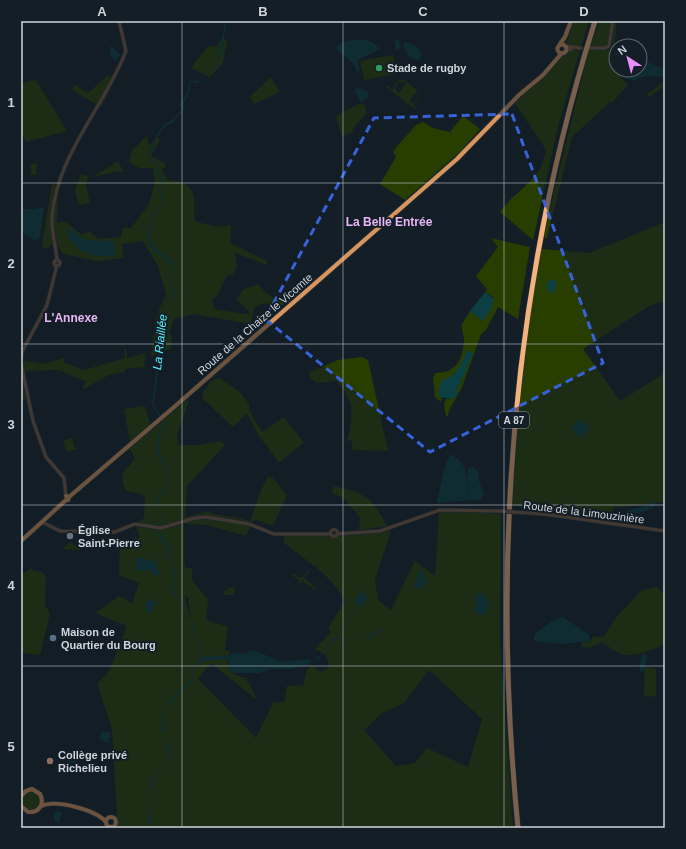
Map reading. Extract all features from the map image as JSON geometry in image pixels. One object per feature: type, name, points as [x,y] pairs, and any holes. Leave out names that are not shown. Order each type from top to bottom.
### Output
[{"type":"highway","name":"A 87","points":[[516,828],[509,713],[506,608],[508,504],[516,400],[529,298],[546,209],[568,115],[593,21]]},
{"type":"main road","points":[[555,59],[557,47],[564,48],[565,37],[571,21]]},
{"type":"main road","name":"Route de la Chaize le Vicomte","points":[[21,540],[67,498],[129,447],[463,153],[519,95],[546,71],[564,48]]},
{"type":"main road","points":[[21,806],[24,810],[31,812],[38,810],[41,806],[42,800],[40,794],[35,790],[22,792]]},
{"type":"main road","points":[[42,800],[51,804],[68,806],[86,811],[100,817],[114,819],[114,827]]},
{"type":"main road","points":[[41,806],[51,804]]},
{"type":"main road","points":[[100,817],[114,827]]},
{"type":"main road","points":[[106,822],[108,818]]},
{"type":"street","points":[[67,498],[64,478],[46,457],[32,417],[21,355],[47,305],[57,265],[60,263],[57,260],[52,219],[58,182],[68,158],[126,51],[119,21]]},
{"type":"street","points":[[589,48],[605,48],[609,46],[612,21]]},
{"type":"street","points":[[564,48],[581,48]]},
{"type":"street","name":"Route de la Limouzinière","points":[[42,522],[60,531],[115,532],[135,524],[161,528],[201,517],[249,524],[274,534],[330,534],[334,537],[337,534],[380,531],[440,510],[500,511],[544,514],[665,531]]},
{"type":"highlighted area","points":[[512,114],[603,363],[430,452],[265,319],[374,118]]},
{"type":"green space","points":[[573,21],[589,21],[581,46],[567,44]]},
{"type":"green space","points":[[600,21],[611,21],[609,38],[608,38],[606,46],[590,46]]},
{"type":"green space","points":[[614,21],[617,21],[615,38],[613,38]]},
{"type":"green space","points":[[221,39],[227,40],[223,63],[210,77],[191,68],[208,46],[217,47]]},
{"type":"green space","points":[[589,49],[608,50],[608,78],[621,78],[628,85],[612,103],[610,102],[572,137],[547,238],[543,237]]},
{"type":"green space","points":[[580,50],[558,127],[533,240],[500,212],[539,170],[546,150],[515,103],[568,51]]},
{"type":"green space","name":"Stade de rugby","points":[[393,55],[397,74],[364,80],[360,61]]},
{"type":"green space","points":[[108,75],[116,78],[101,107],[72,90],[75,85],[88,93]]},
{"type":"green space","points":[[271,77],[280,92],[254,104],[250,97]]},
{"type":"green space","points":[[36,80],[67,131],[26,142],[21,133],[21,83]]},
{"type":"green space","points":[[400,80],[405,80],[420,93],[420,95],[420,101],[413,105],[417,108],[416,110],[386,87],[388,86],[393,90],[395,83]],"holes":[[[399,82],[406,83],[398,94],[395,87]],[[417,91],[420,95],[419,100],[415,103],[411,103],[410,100]]]},
{"type":"green space","points":[[665,81],[665,86],[649,97],[647,94]]},
{"type":"green space","points":[[358,104],[363,104],[366,107],[366,114],[354,127],[352,132],[342,137],[336,116]]},
{"type":"green space","points":[[463,116],[480,129],[462,150],[405,200],[380,184],[396,157],[393,151],[416,125],[423,122],[433,128],[450,132]]},
{"type":"green space","points":[[146,136],[150,146],[157,136],[160,140],[151,156],[165,163],[165,167],[161,170],[168,180],[177,181],[184,184],[192,191],[194,197],[194,220],[199,223],[217,227],[231,225],[230,243],[267,261],[267,265],[235,253],[237,266],[233,274],[226,277],[219,293],[212,301],[215,309],[249,315],[249,311],[237,300],[242,290],[259,284],[265,292],[276,299],[286,295],[289,299],[279,308],[263,303],[254,308],[251,324],[194,314],[174,319],[169,333],[172,336],[170,349],[151,356],[157,317],[166,295],[158,266],[143,241],[122,244],[123,258],[97,261],[63,254],[57,245],[51,244],[48,249],[43,248],[42,244],[52,184],[56,182],[54,195],[58,195],[57,222],[66,222],[80,234],[90,232],[99,239],[121,237],[123,228],[131,228],[149,204],[155,181],[153,168],[139,168],[129,162],[132,151]]},
{"type":"green space","points":[[118,161],[124,172],[117,171],[93,177]]},
{"type":"green space","points":[[31,164],[37,164],[36,175],[31,175]]},
{"type":"green space","points":[[81,174],[88,176],[86,185],[90,203],[79,205],[75,191]]},
{"type":"green space","points":[[665,222],[665,301],[649,306],[583,349],[620,401],[665,373],[665,502],[613,508],[611,521],[512,505],[521,380],[531,303],[541,249],[589,253]]},
{"type":"green space","points":[[491,238],[530,247],[518,319],[498,307],[486,330],[481,334],[462,387],[449,410],[448,416],[446,416],[444,405],[446,399],[452,399],[472,355],[449,379],[440,397],[442,398],[441,402],[435,397],[433,378],[435,373],[448,371],[457,364],[462,354],[464,340],[462,324],[470,311],[483,321],[493,297],[485,292],[487,289],[476,276],[498,247]]},
{"type":"green space","points":[[126,349],[127,358],[146,353],[144,367],[125,369],[125,372],[109,375],[84,389],[82,388],[87,382],[58,370],[58,377],[57,370],[25,371],[23,360],[43,364],[64,358],[63,362],[84,370],[94,367],[91,360],[95,367],[125,358],[124,350]]},
{"type":"green space","points":[[362,357],[368,360],[388,451],[353,450],[351,440],[347,441],[352,416],[350,402],[347,395],[336,381],[317,383],[310,378],[310,372],[338,360]]},
{"type":"green space","points":[[21,370],[26,400],[21,401]]},
{"type":"green space","points":[[220,378],[240,392],[249,404],[249,410],[262,432],[284,417],[304,443],[277,464],[278,461],[259,436],[247,413],[233,427],[203,399],[203,392],[212,380]]},
{"type":"green space","points":[[187,400],[189,401],[177,435],[178,445],[199,445],[221,441],[225,445],[187,486],[185,517],[209,511],[212,514],[250,521],[268,476],[272,477],[287,495],[273,526],[254,519],[246,536],[207,525],[184,524],[185,567],[192,569],[192,580],[208,600],[206,620],[229,627],[227,630],[225,649],[226,651],[231,652],[227,657],[230,669],[238,676],[246,678],[258,701],[211,663],[198,679],[256,738],[273,703],[284,702],[287,686],[303,685],[307,670],[311,665],[321,672],[329,667],[326,655],[315,649],[331,632],[328,628],[345,601],[340,592],[326,576],[283,542],[285,536],[391,531],[375,580],[378,600],[391,610],[415,561],[435,576],[439,513],[450,511],[501,514],[500,640],[513,828],[114,828],[117,815],[112,729],[97,684],[109,671],[127,626],[95,613],[119,596],[132,603],[139,583],[119,575],[120,542],[140,537],[135,524],[144,518],[145,495],[129,492],[124,486],[122,474],[135,459],[132,452],[129,450],[131,448],[124,409],[145,406],[152,430]],"holes":[[[184,595],[189,598],[191,620]],[[429,670],[482,719],[468,767],[427,748],[415,763],[396,766],[364,730],[381,714],[404,703]]]},
{"type":"green space","points":[[74,437],[72,439],[75,448],[79,448],[67,452],[63,441]]},
{"type":"green space","points":[[334,486],[354,491],[372,502],[387,526],[359,530],[360,517],[342,497],[332,493]]},
{"type":"green space","points":[[71,542],[80,550],[62,549]]},
{"type":"green space","points":[[31,568],[34,571],[42,572],[46,576],[45,606],[50,613],[40,655],[21,653],[21,575]]},
{"type":"green space","points":[[309,569],[310,570],[304,578],[316,588],[315,590],[302,580],[300,584],[303,587],[299,584],[292,588],[298,584],[299,580],[292,575],[294,573],[298,577],[303,577]]},
{"type":"green space","points":[[230,587],[235,589],[233,595],[224,595],[223,592]]},
{"type":"green space","points":[[657,587],[665,595],[665,644],[632,655],[619,653],[602,642],[589,648],[580,646],[583,642],[590,641],[594,636],[603,637],[618,615],[642,590]]},
{"type":"green space","points":[[645,667],[656,669],[656,697],[644,695]]},
{"type":"green space","points":[[31,791],[38,794],[41,801],[38,808],[31,811],[24,808],[21,801],[24,794]]},
{"type":"water","points":[[225,21],[227,21],[221,57],[217,65],[209,73],[218,61]]},
{"type":"water","points":[[395,38],[400,42],[400,49],[395,50]]},
{"type":"water","points":[[361,39],[372,42],[380,49],[358,60],[360,72],[356,70],[352,62],[338,51],[336,47],[346,41]]},
{"type":"water","points":[[405,42],[418,48],[421,54],[419,61],[411,58],[407,54],[403,46]]},
{"type":"water","points":[[111,45],[120,55],[115,61],[110,54]]},
{"type":"water","points":[[648,62],[664,69],[664,77],[648,76]]},
{"type":"water","name":"La Riaillée","points":[[205,76],[197,83],[191,82],[188,96],[182,105],[185,104],[183,112],[175,118],[173,123],[163,128],[153,145],[154,150],[149,154],[151,159],[154,159],[158,165],[159,175],[163,175],[160,190],[163,196],[163,202],[149,233],[158,251],[169,258],[176,266],[169,276],[175,295],[166,303],[164,310],[164,328],[154,402],[155,408],[167,423],[160,434],[159,450],[161,458],[169,471],[170,480],[165,491],[156,502],[165,511],[157,505],[155,501],[166,487],[169,474],[160,460],[157,451],[158,434],[165,423],[154,409],[152,402],[165,302],[171,298],[173,294],[168,276],[175,266],[154,251],[147,233],[162,202],[162,197],[158,190],[161,182],[161,176],[158,177],[157,165],[153,161],[150,161],[148,154],[152,149],[151,145],[162,127],[171,121],[182,109],[183,107],[179,106],[186,95],[190,81],[196,81]]},
{"type":"water","points":[[628,78],[641,78],[633,81]]},
{"type":"water","points":[[357,88],[366,91],[369,96],[362,102],[354,90]]},
{"type":"water","points":[[44,207],[40,238],[35,241],[21,232],[21,209]]},
{"type":"water","points":[[67,227],[85,240],[114,242],[115,257],[91,255],[80,250],[69,239]]},
{"type":"water","points":[[552,279],[556,281],[555,289],[552,294],[547,289],[547,283]]},
{"type":"water","points":[[485,292],[494,299],[491,309],[483,321],[470,311]]},
{"type":"water","points":[[467,350],[472,353],[472,355],[460,381],[461,384],[457,386],[459,388],[456,389],[458,394],[452,399],[440,397],[438,393],[441,381],[455,373]]},
{"type":"water","points":[[581,419],[589,428],[582,438],[571,429]]},
{"type":"water","points":[[450,454],[462,463],[466,473],[470,500],[438,503],[437,501],[444,469]]},
{"type":"water","points":[[473,467],[478,471],[479,481],[484,494],[480,500],[470,500],[467,478],[468,469]]},
{"type":"water","points":[[655,501],[657,502],[652,508],[629,517],[628,510],[647,506]]},
{"type":"water","points":[[165,511],[166,512],[161,521],[160,527],[158,527]]},
{"type":"water","points":[[158,529],[170,551],[170,558],[175,576],[173,589],[177,597],[182,600],[181,612],[191,621],[186,619],[180,612],[181,600],[177,599],[171,590],[174,581],[171,563],[168,556],[169,552],[159,536]]},
{"type":"water","points":[[138,557],[155,562],[159,574],[156,576],[149,570],[140,571],[136,569],[136,559]]},
{"type":"water","points":[[422,571],[427,582],[421,588],[415,589],[414,586],[418,577],[417,574]]},
{"type":"water","points":[[363,591],[367,599],[360,607],[355,602],[355,599]]},
{"type":"water","points":[[480,593],[486,596],[489,607],[485,614],[480,615],[475,612],[476,595]]},
{"type":"water","points":[[151,599],[157,604],[152,606],[152,612],[147,612],[145,603]]},
{"type":"water","points":[[563,617],[589,635],[590,641],[562,644],[534,641],[534,635],[552,621]]},
{"type":"water","points":[[193,622],[193,635],[200,645],[198,649],[201,652],[201,655],[197,650],[198,644],[192,635]]},
{"type":"water","points":[[383,629],[383,630],[369,639],[364,638],[369,638],[371,634]]},
{"type":"water","points":[[350,637],[355,638],[350,638],[348,641],[342,642],[341,639],[332,640],[330,646],[323,652],[321,661],[318,657],[314,662],[317,656],[319,656],[321,660],[323,651],[329,646],[331,639],[341,638],[343,641],[347,641]]},
{"type":"water","points":[[253,650],[280,662],[307,659],[314,662],[310,662],[309,665],[302,667],[298,666],[293,669],[270,669],[259,673],[233,673],[228,669],[230,669],[228,657],[232,653],[244,654]]},
{"type":"water","points":[[642,654],[647,655],[644,672],[639,671]]},
{"type":"water","points":[[202,655],[203,659],[198,666],[192,668],[194,676],[193,682],[176,695],[163,715],[167,748],[172,754],[150,789],[151,824],[148,828],[150,799],[149,789],[151,782],[167,761],[170,753],[165,748],[165,734],[162,730],[162,713],[168,707],[168,703],[175,694],[192,680],[193,675],[191,668],[197,664]]},
{"type":"water","points":[[101,731],[110,733],[111,737],[108,738],[109,743],[100,740]]},
{"type":"water","points":[[68,756],[78,756],[75,763],[67,764]]},
{"type":"water","points":[[57,811],[62,813],[59,824],[54,821],[54,813]]},
{"type":"waterway","points":[[335,639],[357,608]]},
{"type":"waterway","points":[[202,659],[228,657]]},
{"type":"place","name":"Stade de rugby","points":[[379,68]]},
{"type":"place","name":"Église Saint-Pierre","points":[[70,536]]},
{"type":"place","name":"Maison de Quartier du Bourg","points":[[53,638]]},
{"type":"place","name":"Collège privé Richelieu","points":[[50,761]]},
{"type":"district","name":"La Belle Entrée","points":[[389,222]]},
{"type":"district","name":"L'Annexe","points":[[71,318]]}]
